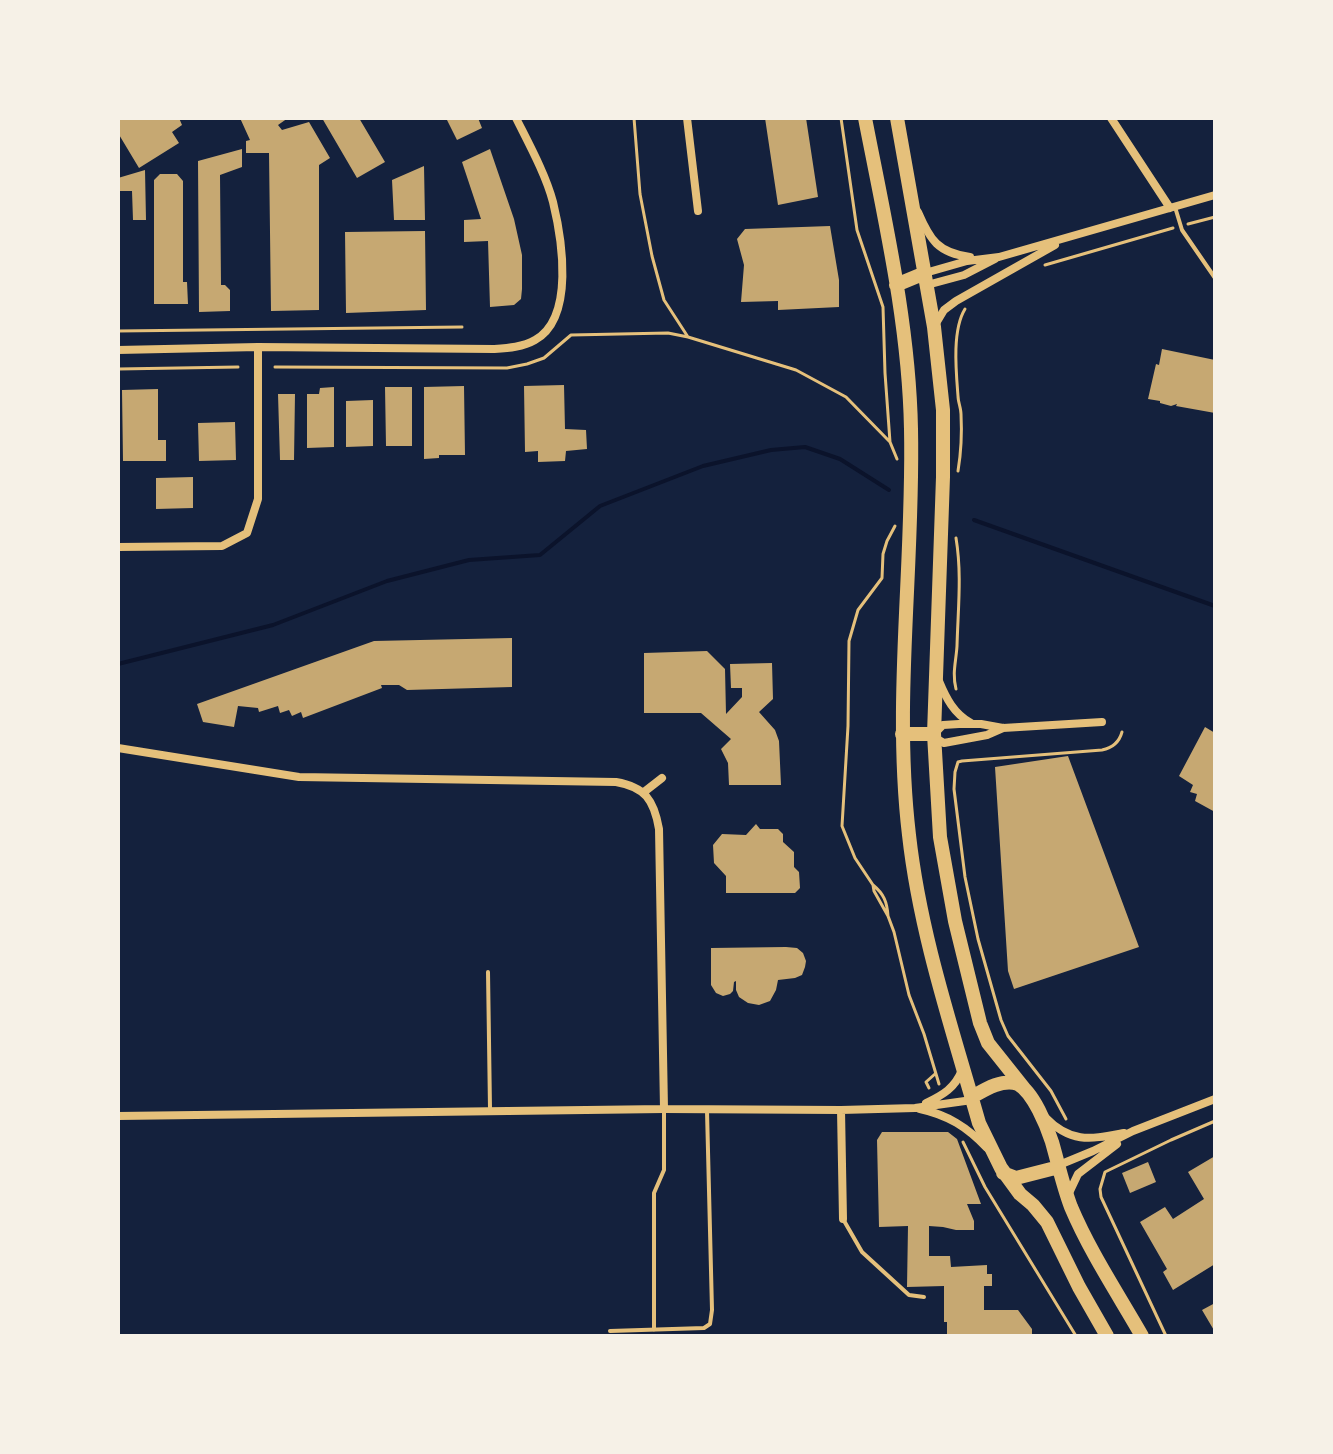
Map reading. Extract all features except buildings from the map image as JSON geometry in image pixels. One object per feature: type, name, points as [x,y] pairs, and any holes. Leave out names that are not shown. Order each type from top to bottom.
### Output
[{"type":"main road","points":[[865,118],[908,368],[911,479],[902,734],[906,803],[917,892],[932,961],[979,1123],[1003,1173],[1047,1222],[1107,1336]]},
{"type":"main road","points":[[897,118],[934,327],[943,410],[934,734],[940,837],[955,921],[980,1023],[988,1043],[1037,1108],[1050,1135],[1069,1200],[1085,1236],[1142,1336]]},
{"type":"main road","points":[[896,285],[926,279]]},
{"type":"main road","points":[[902,734],[934,734]]},
{"type":"main road","points":[[972,1098],[1001,1083],[1014,1083],[1027,1092]]},
{"type":"main road","points":[[1003,1173],[1016,1178],[1059,1166]]},
{"type":"street","points":[[118,350],[258,347],[494,349],[523,346],[537,339],[550,327],[561,300],[561,251],[553,200],[516,118]]},
{"type":"street","points":[[687,118],[698,211]]},
{"type":"street","points":[[1111,118],[1172,207]]},
{"type":"street","points":[[911,193],[928,234],[939,248],[956,256],[986,258]]},
{"type":"street","points":[[926,279],[954,264],[999,257],[1215,195]]},
{"type":"street","points":[[934,327],[944,310],[956,301],[1070,237]]},
{"type":"street","points":[[926,279],[951,280],[999,257]]},
{"type":"street","points":[[118,547],[222,546],[247,533],[258,499],[258,347]]},
{"type":"street","points":[[936,668],[947,700],[959,715],[971,723]]},
{"type":"street","points":[[1003,728],[987,735],[944,743],[934,734],[943,725],[971,723],[1003,728],[1102,722]]},
{"type":"street","points":[[118,748],[299,777],[616,782],[644,792],[652,804],[659,829],[664,1109]]},
{"type":"street","points":[[644,792],[662,778]]},
{"type":"street","points":[[915,1108],[952,1087],[963,1065]]},
{"type":"street","points":[[118,1116],[664,1109],[841,1110],[915,1108],[972,1098]]},
{"type":"street","points":[[1059,1166],[1133,1131],[1215,1099]]},
{"type":"street","points":[[915,1108],[961,1123],[993,1154]]},
{"type":"street","points":[[1037,1108],[1057,1129],[1077,1137],[1088,1139],[1133,1131]]},
{"type":"street","points":[[841,1110],[843,1219]]},
{"type":"street","points":[[1069,1200],[1070,1188],[1078,1174],[1133,1131]]},
{"type":"lane","points":[[1172,207],[1180,226],[1215,278]]},
{"type":"lane","points":[[488,972],[490,1111]]},
{"type":"lane","points":[[654,1330],[654,1193],[664,1170],[664,1109]]},
{"type":"lane","points":[[610,1331],[704,1328],[710,1324],[707,1110]]},
{"type":"lane","points":[[843,1219],[862,1252],[909,1295],[924,1297]]},
{"type":"path","points":[[634,118],[640,194],[652,256],[664,300],[688,337]]},
{"type":"path","points":[[841,118],[857,230],[883,307],[890,442],[897,459]]},
{"type":"path","points":[[1040,267],[1215,217]]},
{"type":"path","points":[[956,478],[960,460],[961,411],[957,335],[961,316],[969,306]]},
{"type":"path","points":[[118,331],[462,327]]},
{"type":"path","points":[[275,367],[507,368],[544,358],[571,335],[668,333],[796,370],[846,397],[890,442]]},
{"type":"path","points":[[118,369],[238,367]]},
{"type":"path","points":[[896,514],[895,528],[883,554],[882,578],[858,610],[849,641],[842,826],[855,858],[888,916],[935,1074]]},
{"type":"path","points":[[955,531],[960,567],[953,676],[958,699]]},
{"type":"path","points":[[1068,1122],[1051,1091],[1008,1036],[1001,1020],[978,939],[965,877],[955,805],[955,772],[958,762],[962,761],[1105,750],[1116,744],[1122,732]]},
{"type":"path","points":[[1166,1336],[1101,1197],[1102,1179],[1105,1172],[1215,1121]]},
{"type":"path","points":[[961,1137],[985,1187],[1076,1336]]},
{"type":"waterway","points":[[118,664],[273,625],[387,581],[469,560],[540,555],[600,506],[703,466],[771,450],[805,447],[840,459],[889,490]]},
{"type":"waterway","points":[[974,520],[1215,606]]}]
